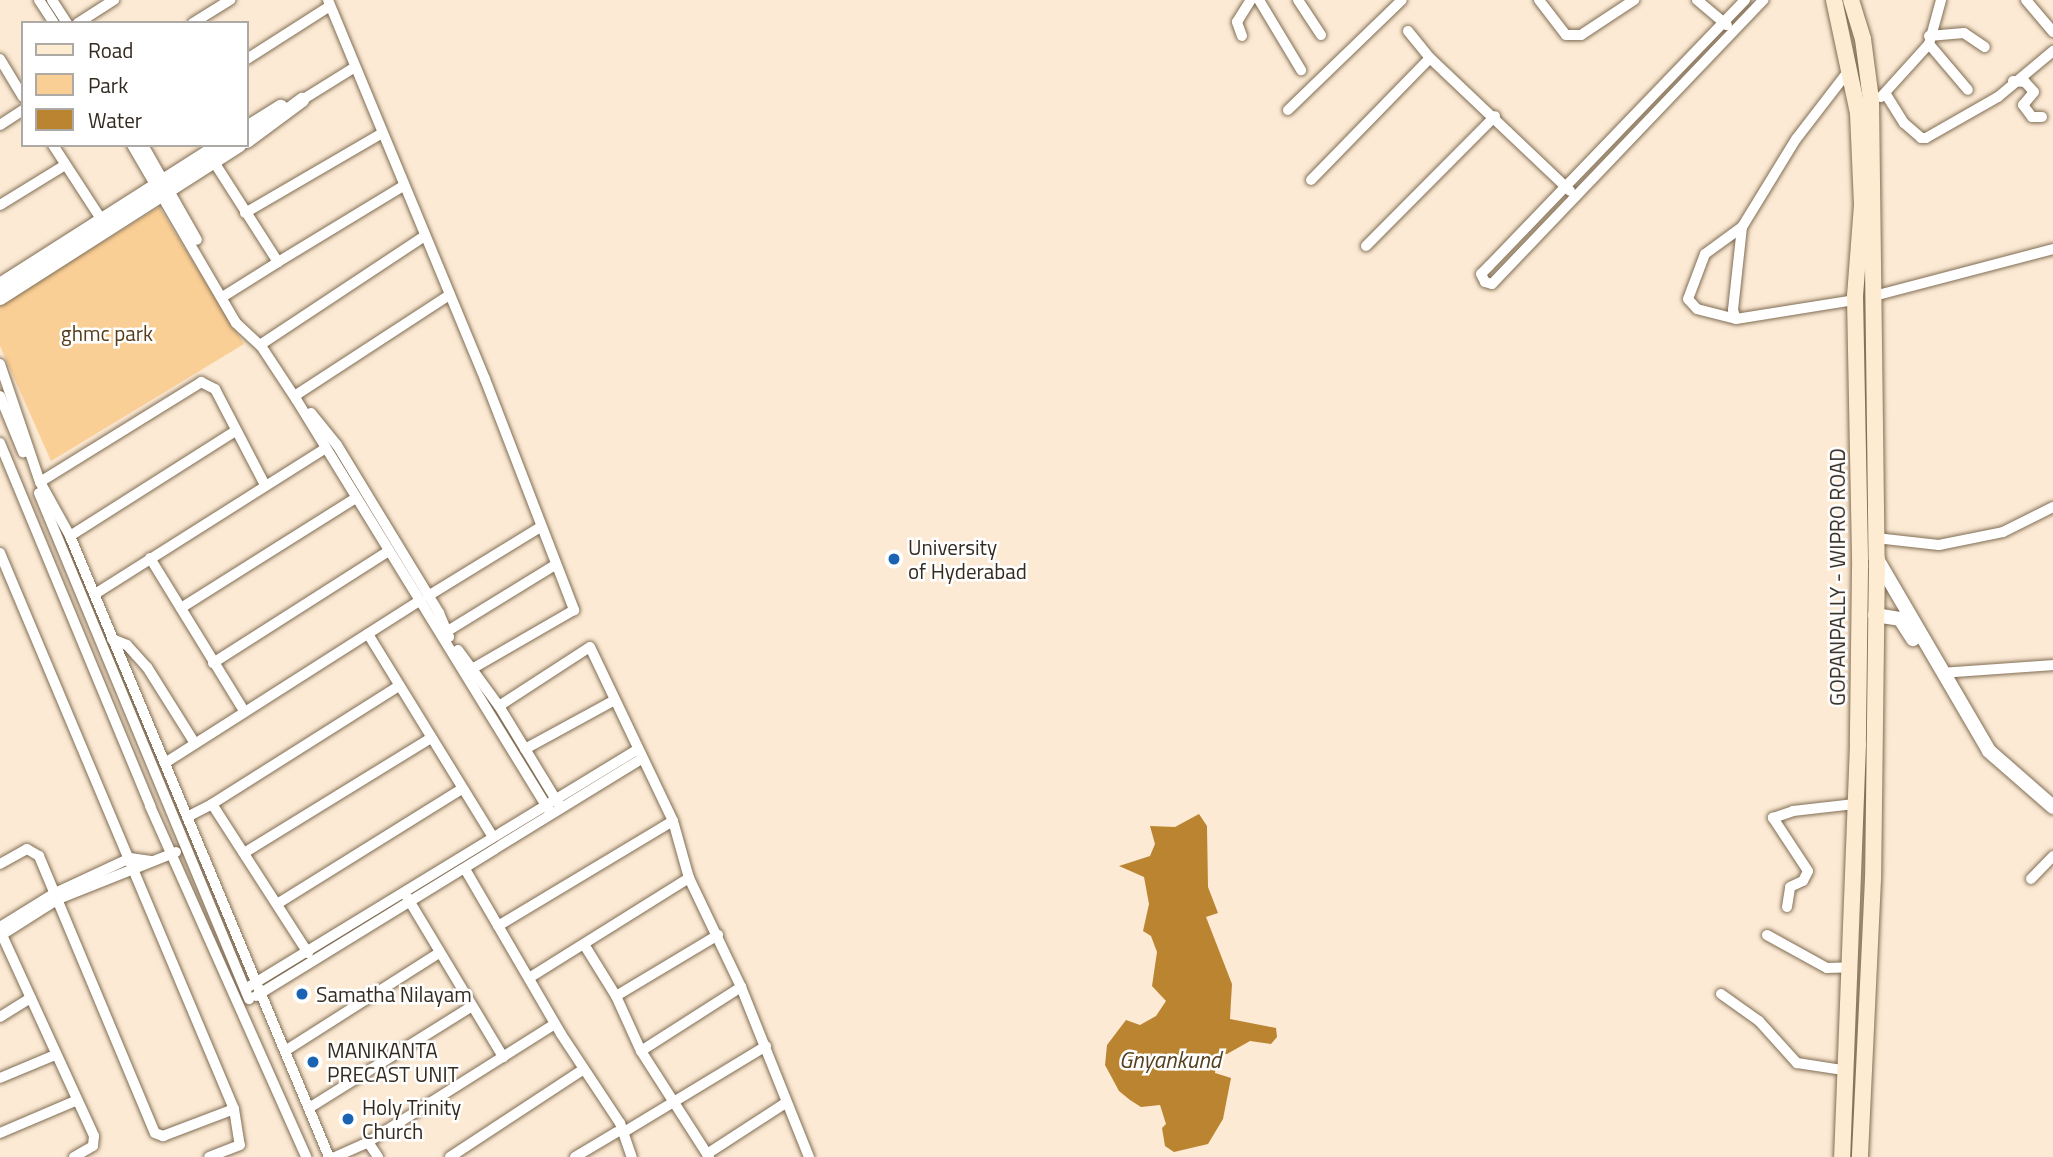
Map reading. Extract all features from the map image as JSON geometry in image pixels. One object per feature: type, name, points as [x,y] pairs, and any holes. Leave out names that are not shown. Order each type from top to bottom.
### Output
[{"type":"main road","name":"GOPANPALLY - WIPRO ROAD","points":[[1834,0],[1850,69],[1863,205],[1855,300],[1860,581],[1855,836],[1843,1070],[1842,1157]]},
{"type":"main road","name":"GOPANPALLY - WIPRO ROAD","points":[[1851,0],[1879,98],[1874,296],[1877,559],[1874,836],[1860,1157]]},
{"type":"main road","points":[[1855,811],[1874,818]]},
{"type":"main road","points":[[1855,836],[1874,836]]},
{"type":"street","points":[[39,0],[53,21]]},
{"type":"street","points":[[52,0],[66,21]]},
{"type":"street","points":[[81,21],[114,0]]},
{"type":"street","points":[[197,21],[230,0]]},
{"type":"street","points":[[1298,0],[1321,35]]},
{"type":"street","points":[[1288,110],[1402,0]]},
{"type":"street","points":[[1539,0],[1566,35],[1581,35],[1617,5],[1634,0]]},
{"type":"street","points":[[1697,0],[1721,24],[1737,27]]},
{"type":"street","points":[[1745,0],[1481,274],[1485,282],[1492,284],[1763,0]]},
{"type":"street","points":[[1941,0],[1929,40],[1879,98],[1920,138],[1998,97],[2013,81],[2053,51]]},
{"type":"street","points":[[1242,36],[1237,22],[1251,1],[1301,70]]},
{"type":"street","points":[[2032,2],[2053,32]]},
{"type":"street","points":[[248,58],[329,3],[402,186],[485,379],[539,528],[574,610],[472,669]]},
{"type":"street","points":[[1408,31],[1430,58],[1495,116],[1575,195]]},
{"type":"street","points":[[1929,40],[1964,33],[1984,47]]},
{"type":"street","points":[[1929,40],[1968,90]]},
{"type":"street","points":[[1311,180],[1430,58]]},
{"type":"street","points":[[0,59],[21,94]]},
{"type":"street","points":[[248,140],[302,100],[355,67]]},
{"type":"street","points":[[1850,69],[1822,101],[1742,227],[1705,254],[1688,299],[1697,309],[1735,319],[1855,300]]},
{"type":"street","points":[[2013,81],[2025,82],[2034,92],[2023,105],[2032,117],[2042,117]]},
{"type":"street","points":[[248,127],[286,104],[302,100]]},
{"type":"street","points":[[0,125],[21,111]]},
{"type":"street","points":[[1366,246],[1495,116]]},
{"type":"street","points":[[244,213],[382,134]]},
{"type":"street","points":[[54,147],[101,219]]},
{"type":"street","points":[[133,147],[164,188],[224,296],[263,343],[296,396],[337,445],[423,599],[553,807]]},
{"type":"street","points":[[144,147],[236,323],[261,345],[387,552],[423,599]]},
{"type":"street","points":[[0,298],[164,188],[217,147]]},
{"type":"street","points":[[0,285],[101,219],[214,162],[236,147]]},
{"type":"street","points":[[214,162],[244,213],[278,262]]},
{"type":"street","points":[[0,205],[65,165]]},
{"type":"street","points":[[224,296],[402,186]]},
{"type":"street","points":[[1735,319],[1734,269],[1742,227]]},
{"type":"street","points":[[263,343],[424,237]]},
{"type":"street","points":[[1874,296],[2053,248]]},
{"type":"street","points":[[296,396],[448,296]]},
{"type":"street","points":[[0,363],[40,482],[70,536],[187,817],[191,847]]},
{"type":"street","points":[[40,482],[201,382],[215,389],[234,432],[265,485]]},
{"type":"street","points":[[0,397],[191,847],[250,994],[306,1157]]},
{"type":"street","points":[[70,536],[234,432]]},
{"type":"street","points":[[0,443],[171,853],[234,993],[250,994],[410,902],[463,871],[553,807]]},
{"type":"street","points":[[95,594],[326,448]]},
{"type":"street","points":[[181,608],[356,498]]},
{"type":"street","points":[[1876,538],[1939,545],[2003,532],[2053,507]]},
{"type":"street","points":[[165,763],[194,742],[539,528]]},
{"type":"street","points":[[0,552],[234,1109],[240,1144],[246,1157]]},
{"type":"street","points":[[213,663],[387,552]]},
{"type":"street","points":[[150,558],[244,711]]},
{"type":"street","points":[[1877,559],[1989,751],[2053,807]]},
{"type":"street","points":[[446,632],[555,565]]},
{"type":"street","points":[[0,585],[11,579]]},
{"type":"street","points":[[1875,615],[1892,616],[1906,626],[1983,756],[2053,817]]},
{"type":"street","points":[[434,616],[499,706],[525,749],[553,807]]},
{"type":"street","points":[[368,634],[493,838]]},
{"type":"street","points":[[112,639],[127,645],[147,667],[194,742]]},
{"type":"street","points":[[499,706],[590,647],[613,701],[673,821],[689,878],[718,935],[766,1046],[808,1153],[795,1157]]},
{"type":"street","points":[[1942,673],[2053,665]]},
{"type":"street","points":[[187,817],[399,686]]},
{"type":"street","points":[[525,749],[613,701]]},
{"type":"street","points":[[244,853],[431,738]]},
{"type":"street","points":[[250,994],[404,891],[639,755]]},
{"type":"street","points":[[277,904],[462,789]]},
{"type":"street","points":[[212,804],[308,953]]},
{"type":"street","points":[[1787,907],[1790,887],[1803,881],[1808,871],[1773,825],[1773,818],[1793,811],[1855,811]]},
{"type":"street","points":[[498,926],[673,821]]},
{"type":"street","points":[[74,1157],[93,1146],[94,1136],[75,1101],[1,933],[57,896],[132,864],[150,861],[191,847]]},
{"type":"street","points":[[0,864],[27,849],[34,851],[57,896],[155,1133],[163,1136],[234,1109]]},
{"type":"street","points":[[2031,879],[2053,856]]},
{"type":"street","points":[[457,860],[581,1071],[621,1132]]},
{"type":"street","points":[[463,871],[621,1132],[632,1157]]},
{"type":"street","points":[[529,978],[585,946],[689,878]]},
{"type":"street","points":[[404,891],[503,1057]]},
{"type":"street","points":[[616,996],[718,935]]},
{"type":"street","points":[[1767,935],[1827,968],[1850,967]]},
{"type":"street","points":[[585,946],[616,996],[641,1051],[708,1155],[787,1102]]},
{"type":"street","points":[[285,1051],[439,953]]},
{"type":"street","points":[[641,1051],[741,987]]},
{"type":"street","points":[[250,994],[285,1051],[329,1157]]},
{"type":"street","points":[[1721,994],[1759,1021],[1797,1063],[1843,1070]]},
{"type":"street","points":[[0,1017],[30,998]]},
{"type":"street","points":[[309,1108],[472,1006]]},
{"type":"street","points":[[335,1157],[368,1142],[554,1024]]},
{"type":"street","points":[[575,1157],[675,1102],[766,1046]]},
{"type":"street","points":[[0,1078],[55,1055]]},
{"type":"street","points":[[450,1157],[581,1071]]},
{"type":"street","points":[[0,1133],[75,1101]]},
{"type":"street","points":[[368,1142],[377,1157]]},
{"type":"street","points":[[209,1157],[240,1144]]},
{"type":"green space","name":"ghmc park","points":[[159,207],[244,344],[51,461],[0,346],[0,305]]},
{"type":"water","name":"Gnyankund","points":[[1199,814],[1207,826],[1208,887],[1218,913],[1206,917],[1232,984],[1230,1019],[1276,1028],[1277,1037],[1271,1044],[1250,1041],[1227,1054],[1217,1054],[1215,1073],[1231,1078],[1223,1119],[1208,1144],[1174,1152],[1165,1146],[1162,1128],[1166,1124],[1160,1105],[1141,1107],[1130,1100],[1119,1091],[1105,1065],[1107,1045],[1126,1020],[1140,1025],[1156,1016],[1166,1001],[1152,986],[1157,952],[1151,936],[1143,931],[1149,904],[1144,877],[1119,866],[1150,856],[1155,844],[1150,826],[1175,827]]},
{"type":"place","name":"University of Hyderabad","points":[[894,559]]},
{"type":"place","name":"Samatha Nilayam","points":[[302,994]]},
{"type":"place","name":"MANIKANTA PRECAST UNIT","points":[[313,1062]]},
{"type":"place","name":"Holy Trinity Church","points":[[348,1119]]}]
